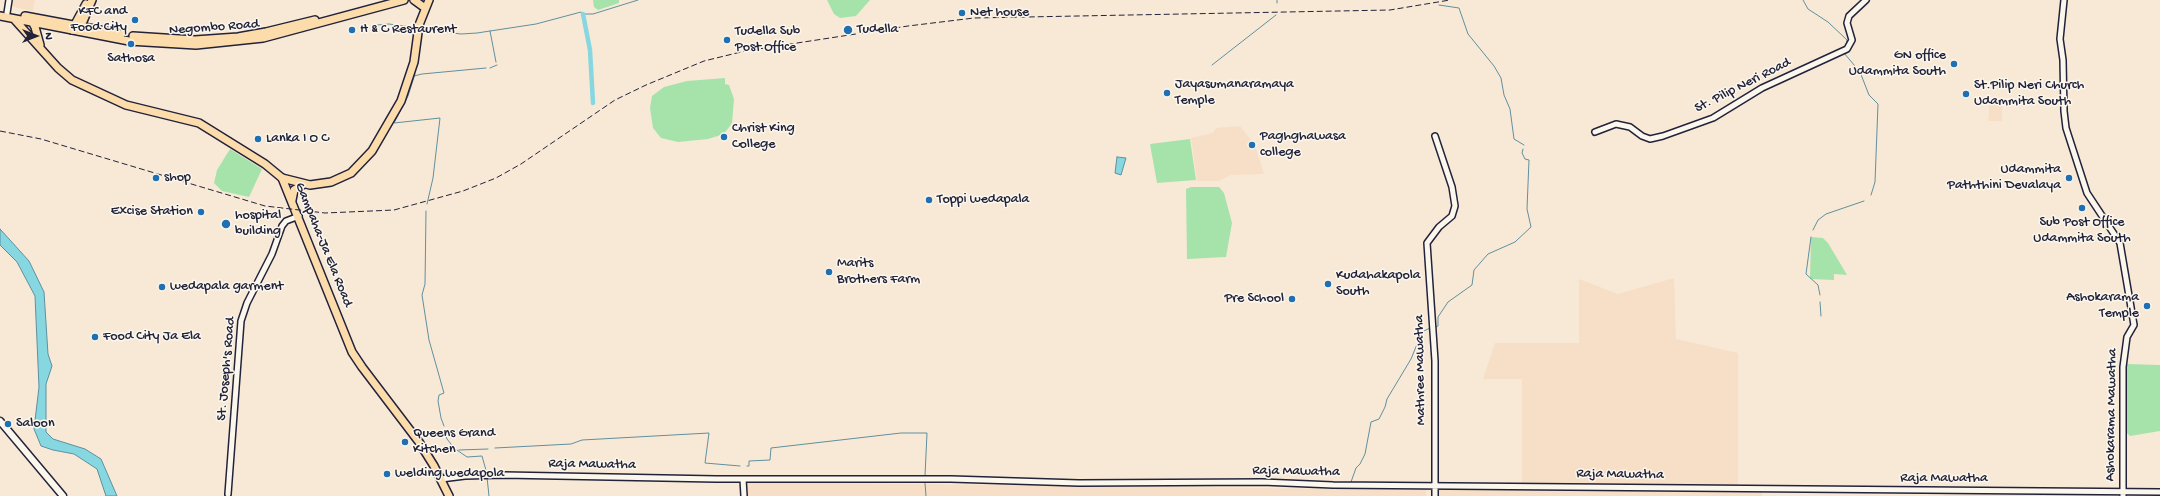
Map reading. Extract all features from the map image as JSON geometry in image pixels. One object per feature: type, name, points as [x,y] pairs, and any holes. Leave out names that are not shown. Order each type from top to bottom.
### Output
[{"type":"main road","points":[[77,29],[88,0]]},
{"type":"main road","points":[[77,29],[92,0]]},
{"type":"main road","name":"Negombo Road","points":[[3,14],[14,19],[49,26],[138,37],[168,39],[238,36],[278,29],[386,0]]},
{"type":"main road","name":"Negombo Road","points":[[3,14],[26,16],[77,29],[152,43],[196,45],[241,42],[294,31],[404,0]]},
{"type":"main road","points":[[286,186],[320,184],[341,179],[358,168],[372,151],[401,101],[414,62],[417,33],[426,4],[414,0]]},
{"type":"main road","points":[[26,16],[33,23]]},
{"type":"main road","name":"Gampaha-Ja Ela Road","points":[[14,19],[63,73],[78,83],[126,105],[199,123],[263,162],[282,178],[299,216],[354,356],[419,442],[449,496]]},
{"type":"main road","name":"Gampaha-Ja Ela Road","points":[[33,23],[41,48]]},
{"type":"main road","points":[[37,38],[41,31],[49,26]]},
{"type":"main road","points":[[282,178],[296,185]]},
{"type":"main road","points":[[292,200],[296,185]]},
{"type":"main road","points":[[0,421],[63,496]]},
{"type":"street","points":[[3,14],[9,0]]},
{"type":"street","name":"St. Pilip Neri Road","points":[[1594,132],[1616,124],[1630,127],[1650,138],[1663,136],[1714,118],[1762,88],[1847,49],[1852,40],[1848,23],[1849,16],[1866,0]]},
{"type":"street","name":"Ashokarama Mawatha","points":[[2064,0],[2060,39],[2063,60],[2064,111],[2066,128],[2087,193],[2120,242],[2134,325],[2127,337],[2123,360],[2123,494]]},
{"type":"street","name":"Mathree Mawatha","points":[[1435,496],[1435,361],[1427,243],[1452,216],[1455,206],[1452,187],[1436,136]]},
{"type":"street","name":"St. Joseph's Road","points":[[228,494],[242,318],[247,303],[270,257],[282,226],[286,221],[299,216]]},
{"type":"street","name":"Raja Mawatha","points":[[440,479],[465,476],[504,475],[743,479],[952,479],[1079,483],[1262,482],[2123,494],[2160,492]]},
{"type":"street","points":[[743,479],[744,496]]},
{"type":"shaded area","points":[[10,0],[35,0],[33,11],[9,6]]},
{"type":"shaded area","points":[[1990,100],[2002,102],[2002,121],[1988,121]]},
{"type":"shaded area","points":[[1240,126],[1255,145],[1264,174],[1231,175],[1219,181],[1197,181],[1191,138],[1213,133],[1216,128]]},
{"type":"shaded area","points":[[1674,278],[1676,339],[1738,353],[1738,485],[1522,485],[1522,379],[1483,379],[1495,343],[1579,343],[1579,279],[1618,294]]},
{"type":"shaded area","points":[[747,482],[1426,490],[1426,496],[747,496]]},
{"type":"shaded area","points":[[1636,489],[1762,491],[1762,496],[1436,496],[1436,490]]},
{"type":"shaded area","points":[[2121,493],[2121,496],[1943,496],[1943,495]]},
{"type":"green space","points":[[593,0],[619,0],[619,3],[598,10],[594,7]]},
{"type":"green space","points":[[827,0],[870,0],[856,16],[840,18],[834,14]]},
{"type":"green space","points":[[725,78],[725,84],[729,85],[734,99],[732,123],[724,134],[708,139],[678,142],[661,138],[653,128],[650,108],[652,96],[664,87],[687,81]]},
{"type":"green space","points":[[1190,139],[1196,180],[1157,183],[1150,144]]},
{"type":"green space","points":[[230,149],[262,169],[249,197],[222,191],[214,183],[217,170]]},
{"type":"green space","points":[[1191,187],[1219,187],[1224,193],[1232,223],[1226,257],[1187,259],[1186,189]]},
{"type":"green space","points":[[1811,237],[1823,238],[1828,243],[1847,275],[1834,274],[1834,280],[1810,279]]},
{"type":"green space","points":[[2126,364],[2160,365],[2160,431],[2130,436],[2126,432]]},
{"type":"water","points":[[1117,157],[1126,158],[1121,175],[1115,173]]},
{"type":"water","points":[[0,229],[29,261],[44,292],[48,354],[52,366],[46,384],[46,432],[53,439],[85,449],[101,459],[117,496],[106,496],[97,469],[74,454],[41,446],[34,429],[39,387],[35,296],[17,262],[0,245]]},
{"type":"waterway","points":[[421,29],[461,34],[477,33],[536,24],[581,12],[583,14],[593,14],[638,0]]},
{"type":"waterway","points":[[1803,0],[1808,9],[1828,22],[1847,40],[1846,45]]},
{"type":"waterway","points":[[1439,5],[1459,8],[1468,34],[1494,66],[1501,78],[1504,95],[1510,109],[1514,139],[1524,145]]},
{"type":"waterway","points":[[583,14],[590,50],[593,103]]},
{"type":"waterway","points":[[1212,65],[1276,15]]},
{"type":"waterway","points":[[377,25],[389,24],[411,27]]},
{"type":"waterway","points":[[490,31],[496,62]]},
{"type":"waterway","points":[[1844,53],[1860,72],[1869,95],[1878,104],[1875,182],[1871,195]]},
{"type":"waterway","points":[[490,68],[497,65]]},
{"type":"waterway","points":[[414,76],[486,68]]},
{"type":"waterway","points":[[415,74],[408,96],[394,123],[440,118],[433,178],[427,204]]},
{"type":"waterway","points":[[1436,327],[1438,326],[1438,317],[1448,302],[1472,285],[1474,270],[1488,254],[1515,242],[1531,227],[1527,209],[1529,160],[1525,159],[1522,153],[1523,149]]},
{"type":"waterway","points":[[1813,230],[1818,220],[1826,214],[1864,201]]},
{"type":"waterway","points":[[426,211],[425,284],[422,295],[429,340],[444,393],[439,395],[438,401],[444,426]]},
{"type":"waterway","points":[[1811,237],[1806,274],[1818,285],[1820,295]]},
{"type":"waterway","points":[[1820,302],[1821,316]]},
{"type":"waterway","points":[[1351,482],[1356,468],[1360,464],[1365,454],[1371,422],[1379,419],[1387,399],[1411,359],[1422,332],[1430,328]]},
{"type":"waterway","points":[[445,433],[447,439],[454,448],[467,457],[482,456],[487,474]]},
{"type":"waterway","points":[[495,448],[571,444],[582,440],[709,433],[705,463],[740,466]]},
{"type":"waterway","points":[[747,466],[749,466],[749,461],[770,460],[771,448],[901,433],[927,433],[925,476]]},
{"type":"waterway","points":[[459,450],[488,449]]},
{"type":"waterway","points":[[487,477],[489,496]]},
{"type":"waterway","points":[[925,483],[926,496]]},
{"type":"railway","points":[[0,131],[41,139],[265,206],[325,213],[394,210],[463,191],[496,178],[521,164],[615,100],[646,85],[704,61],[745,51],[908,26],[974,18],[1390,10],[1450,0]]},
{"type":"place","name":"Net house","points":[[962,13]]},
{"type":"place","name":"KFC and Food City","points":[[135,20]]},
{"type":"place","name":"H & C Restaurent","points":[[352,30]]},
{"type":"place","name":"Tudella","points":[[848,30]]},
{"type":"place","name":"Tudella Sub Post Office","points":[[727,40]]},
{"type":"place","name":"Sathosa","points":[[131,44]]},
{"type":"place","name":"GN office Udammita South","points":[[1954,64]]},
{"type":"place","name":"Jayasumanaramaya Temple","points":[[1167,93]]},
{"type":"place","name":"St.Pilip Neri Church Udammita South","points":[[1966,94]]},
{"type":"place","name":"Christ King College","points":[[724,137]]},
{"type":"place","name":"Lanka I O C","points":[[258,139]]},
{"type":"place","name":"Paghghawasa college","points":[[1252,145]]},
{"type":"place","name":"shop","points":[[156,178]]},
{"type":"place","name":"Udammita Paththini Devalaya","points":[[2069,178]]},
{"type":"place","name":"Toppi wedapala","points":[[929,200]]},
{"type":"place","name":"Sub Post Office Udammita South","points":[[2082,208]]},
{"type":"place","name":"Excise Station","points":[[201,212]]},
{"type":"place","name":"hospital building","points":[[226,224]]},
{"type":"place","name":"Marits Brothers Farm","points":[[829,272]]},
{"type":"place","name":"Kudahakapola South","points":[[1328,284]]},
{"type":"place","name":"wedapala garment","points":[[162,287]]},
{"type":"place","name":"Pre School","points":[[1292,299]]},
{"type":"place","name":"Ashokarama Temple","points":[[2147,306]]},
{"type":"place","name":"Food City Ja Ela","points":[[95,337]]},
{"type":"place","name":"Saloon","points":[[8,424]]},
{"type":"place","name":"Queens Grand Kitchen","points":[[405,442]]},
{"type":"place","name":"welding wedapola","points":[[387,474]]}]
